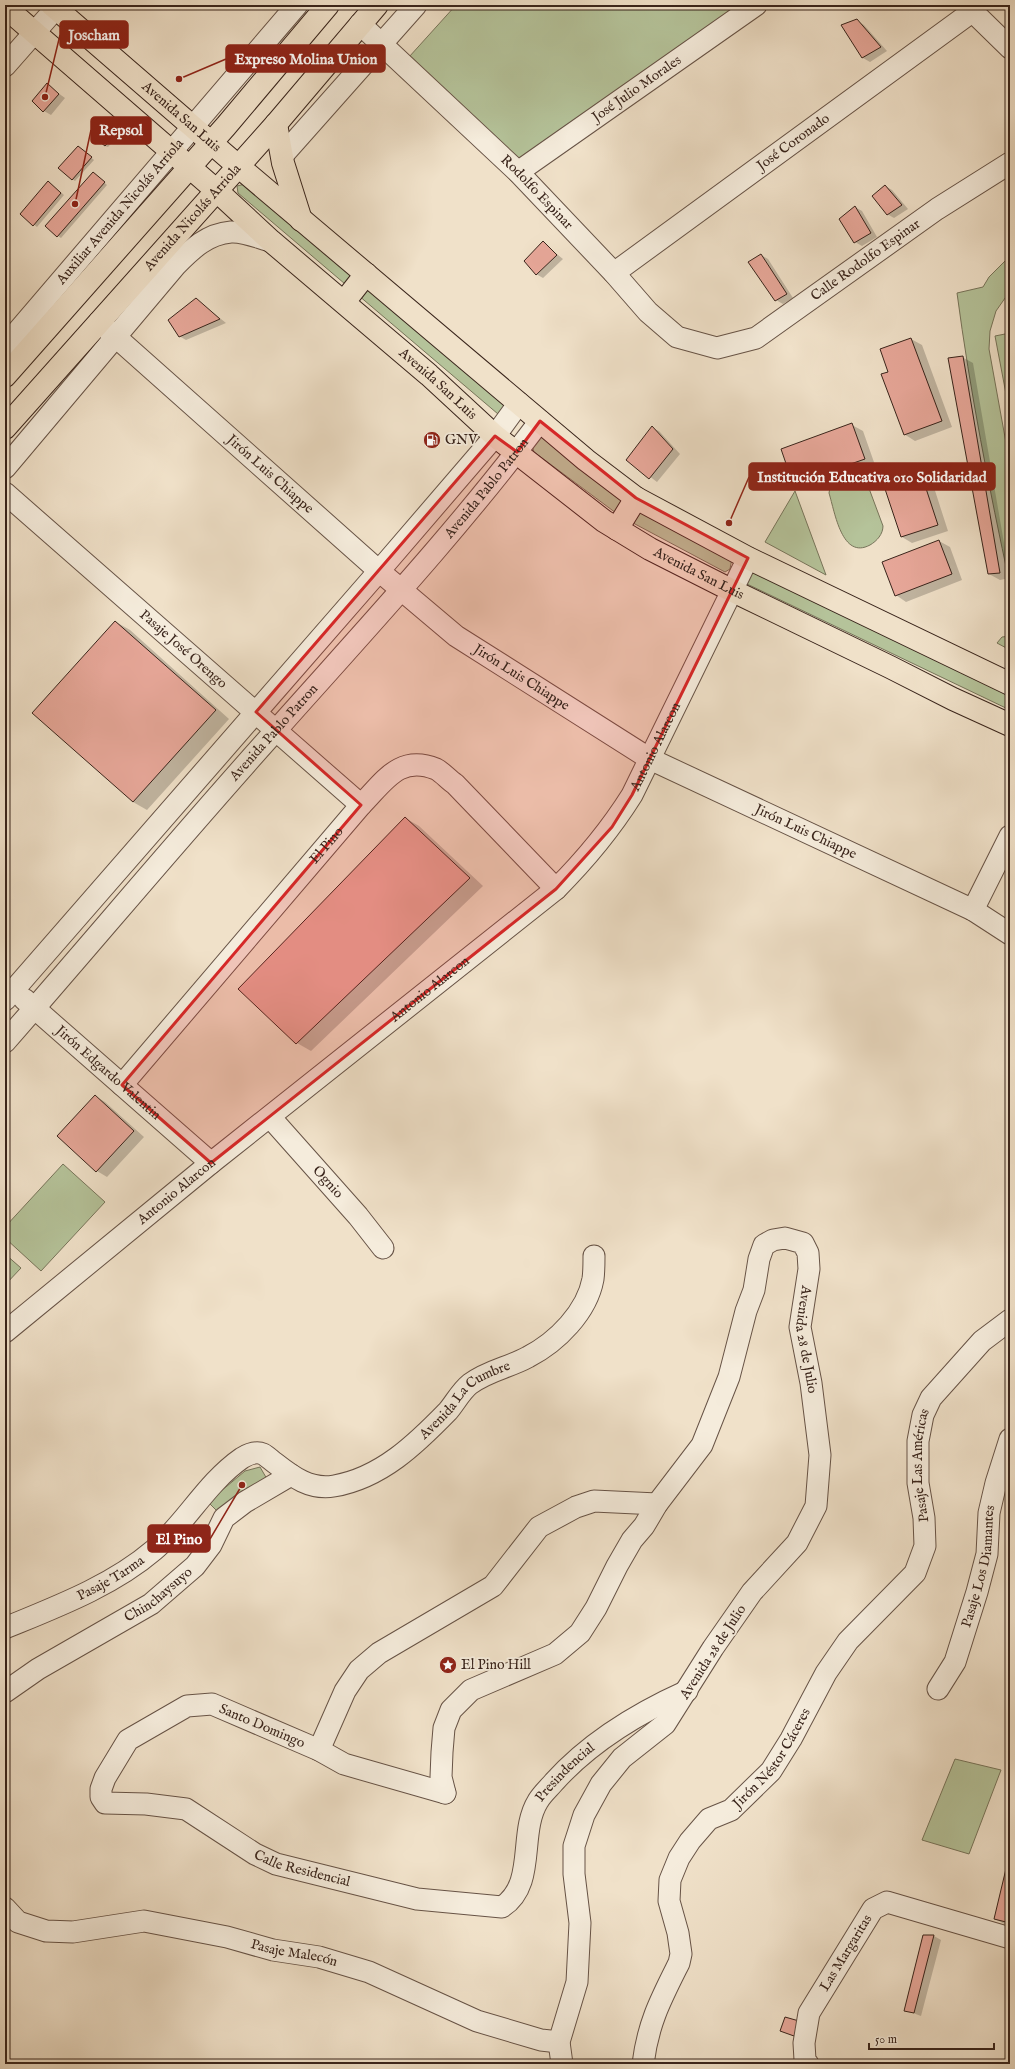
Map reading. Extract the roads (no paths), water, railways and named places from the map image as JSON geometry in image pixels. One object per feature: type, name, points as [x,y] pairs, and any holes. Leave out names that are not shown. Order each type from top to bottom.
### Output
[{"type":"main road","points":[[5,376],[181,159],[211,143],[328,5]]},
{"type":"main road","name":"Avenida Nicolás Arriola","points":[[5,428],[276,124],[377,5]]},
{"type":"main road","name":"Avenida San Luis","points":[[54,6],[193,128],[518,403],[586,460],[636,498],[748,558],[1010,684]]},
{"type":"main road","name":"Avenida San Luis","points":[[5,7],[181,159],[271,241],[429,375],[495,436],[604,521],[650,549],[733,591],[890,666],[953,699],[1010,725]]},
{"type":"main road","points":[[276,124],[282,156],[302,220]]},
{"type":"main road","points":[[344,302],[366,274]]},
{"type":"main road","points":[[617,529],[636,498]]},
{"type":"street","name":"Auxiliar Avenida Nicolás Arriola","points":[[5,346],[181,159],[193,128],[298,5]]},
{"type":"street","points":[[282,156],[416,5]]},
{"type":"street","name":"José Julio Morales","points":[[518,172],[756,5]]},
{"type":"street","points":[[5,66],[34,33],[54,6]]},
{"type":"street","points":[[970,8],[1010,48]]},
{"type":"street","name":"José Coronado","points":[[614,273],[970,8]]},
{"type":"street","name":"Rodolfo Espinar","points":[[360,24],[518,172],[614,273],[648,312],[676,338],[717,348]]},
{"type":"street","name":"Calle Rodolfo Espinar","points":[[717,348],[756,338],[937,209],[1010,163]]},
{"type":"street","points":[[5,468],[176,265],[198,244],[209,238],[232,232],[271,241]]},
{"type":"street","name":"Jirón Luis Chiappe","points":[[99,322],[379,571],[456,636],[650,759],[973,910],[1010,934]]},
{"type":"street","name":"Avenida Pablo Patron","points":[[8,991],[206,770],[379,571],[495,436],[518,403]]},
{"type":"street","name":"Avenida Pablo Patron","points":[[5,1042],[276,730],[401,590],[517,452],[540,421]]},
{"type":"street","name":"Pasaje José Orengo","points":[[5,493],[361,805]]},
{"type":"street","name":"Antonio Alarcon","points":[[5,1332],[211,1163],[556,889],[583,862],[612,826],[632,795],[748,558]]},
{"type":"street","name":"El Pino","points":[[122,1085],[361,805],[396,769],[413,763],[436,769],[455,784],[556,889]]},
{"type":"street","points":[[206,770],[223,791]]},
{"type":"street","points":[[973,910],[1010,836]]},
{"type":"street","name":"Jirón Edgardo Valentin","points":[[8,991],[35,1008],[211,1163]]},
{"type":"street","name":"Ognio","points":[[270,1117],[358,1216],[383,1248]]},
{"type":"street","name":"Avenida 28 de Julio","points":[[445,1793],[440,1777],[444,1728],[451,1710],[471,1690],[555,1654],[580,1633],[596,1608],[620,1559],[632,1540],[644,1526],[656,1504],[702,1444],[729,1377],[746,1311],[754,1290],[759,1259],[764,1245],[773,1240],[785,1238],[803,1243],[808,1253],[809,1269],[800,1327],[810,1383],[820,1455],[816,1506],[797,1543],[752,1592],[713,1648],[665,1724],[622,1758],[601,1784],[584,1815],[574,1846],[574,1874],[580,1923],[577,1982],[559,2042],[562,2064]]},
{"type":"street","name":"Avenida La Cumbre","points":[[291,1475],[310,1486],[333,1486],[356,1480],[389,1464],[428,1431],[452,1407],[468,1386],[488,1372],[528,1357],[551,1342],[568,1327],[584,1302],[593,1280],[594,1256]]},
{"type":"street","name":"Pasaje Las Américas","points":[[848,1641],[915,1573],[925,1546],[924,1518],[918,1483],[918,1441],[923,1415],[931,1398],[982,1341],[1010,1320]]},
{"type":"street","name":"Pasaje Los Diamantes","points":[[938,1689],[955,1662],[978,1592],[987,1554],[991,1506],[996,1483],[1010,1439]]},
{"type":"street","name":"Pasaje Tarma","points":[[5,1628],[111,1581],[136,1565],[156,1549],[212,1484],[242,1458],[252,1453],[262,1454],[291,1475]]},
{"type":"street","name":"Chinchaysuyo","points":[[5,1692],[38,1669],[151,1604],[195,1566],[211,1545],[224,1518],[245,1502],[291,1475]]},
{"type":"street","points":[[319,1750],[345,1691],[359,1670],[384,1650],[492,1586],[539,1527],[576,1507],[594,1501],[656,1504]]},
{"type":"street","name":"Jirón Néstor Cáceres","points":[[643,2064],[645,2044],[653,2016],[680,1963],[681,1954],[678,1933],[669,1902],[670,1880],[679,1858],[690,1841],[710,1819],[731,1810],[771,1771],[792,1739],[826,1673],[848,1641]]},
{"type":"street","name":"Presindencial","points":[[510,1902],[523,1878],[529,1827],[538,1801],[561,1775],[598,1742],[654,1706],[687,1691]]},
{"type":"street","name":"Santo Domingo","points":[[105,1803],[101,1797],[101,1789],[105,1778],[128,1740],[187,1706],[212,1704],[319,1750],[344,1764],[445,1793]]},
{"type":"street","name":"Calle Residencial","points":[[105,1803],[140,1804],[186,1809],[255,1854],[276,1864],[417,1899],[502,1907],[510,1902]]},
{"type":"street","name":"Las Margaritas","points":[[808,2064],[805,2060],[804,2043],[809,2013],[873,1909],[887,1902],[1010,1938]]},
{"type":"street","name":"Pasaje Malecón","points":[[12,1915],[46,1931],[72,1932],[144,1921],[227,1936],[273,1950],[319,1956],[369,1972],[477,2021],[541,2040],[559,2042]]},
{"type":"place","name":"Expreso Molina Union","points":[[179,79]]},
{"type":"place","name":"Joscham","points":[[45,97]]},
{"type":"place","name":"Repsol","points":[[75,204]]},
{"type":"place","name":"GNV","points":[[432,440]]},
{"type":"place","name":"Institución Educativa 010 Solidaridad","points":[[729,523]]},
{"type":"place","name":"El Pino","points":[[242,1485]]},
{"type":"place","name":"El Pino Hill","points":[[448,1665]]}]
